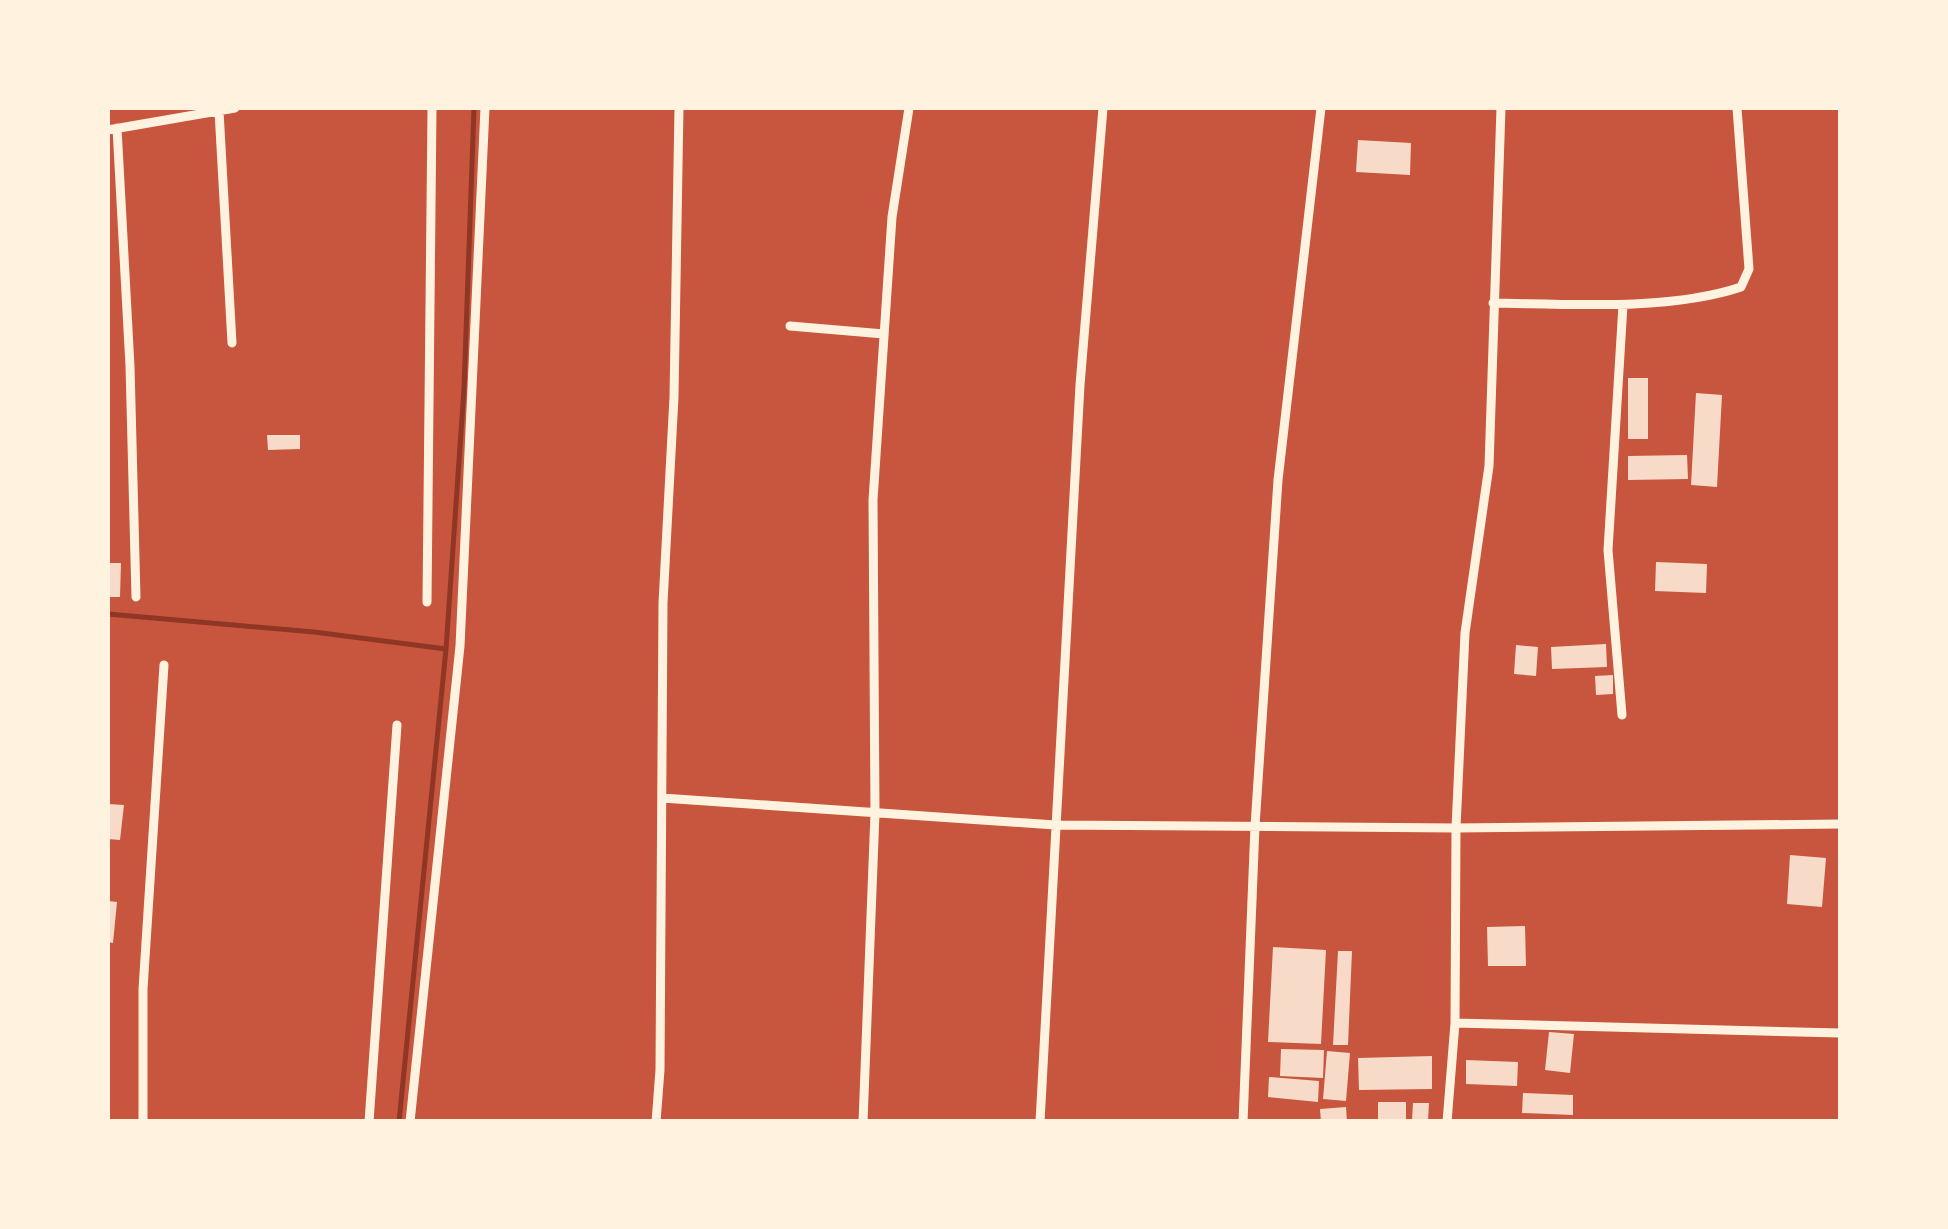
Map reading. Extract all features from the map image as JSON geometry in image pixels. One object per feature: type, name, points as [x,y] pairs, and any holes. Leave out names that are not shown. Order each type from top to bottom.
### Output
[{"type":"street","points":[[136,596],[130,366],[112,129],[235,108]]},
{"type":"street","points":[[426,602],[432,108]]},
{"type":"street","points":[[410,1122],[460,646],[485,108]]},
{"type":"street","points":[[656,1122],[660,1070],[663,603],[674,397],[679,108]]},
{"type":"street","points":[[862,1122],[874,813],[873,500],[892,217],[909,108]]},
{"type":"street","points":[[1040,1122],[1080,385],[1102,108]]},
{"type":"street","points":[[1243,1122],[1255,826],[1278,480],[1321,108]]},
{"type":"street","points":[[1447,1122],[1455,1022],[1456,828],[1465,633],[1489,466],[1501,108]]},
{"type":"street","points":[[1493,303],[1623,305],[1740,287],[1748,269],[1737,108]]},
{"type":"street","points":[[219,111],[232,343]]},
{"type":"street","points":[[1622,716],[1608,550],[1623,305]]},
{"type":"street","points":[[790,326],[884,334]]},
{"type":"street","points":[[144,1122],[143,989],[164,665]]},
{"type":"street","points":[[369,1122],[397,725]]},
{"type":"street","points":[[662,798],[1055,825],[1456,828],[1840,824]]},
{"type":"street","points":[[1455,1022],[1840,1033]]},
{"type":"building","points":[[1358,140],[1411,143],[1410,175],[1356,172]]},
{"type":"building","points":[[1628,378],[1648,378],[1648,439],[1628,439]]},
{"type":"building","points":[[1696,393],[1722,395],[1717,487],[1691,485]]},
{"type":"building","points":[[267,435],[300,435],[300,449],[268,450]]},
{"type":"building","points":[[1687,455],[1688,479],[1628,480],[1628,456]]},
{"type":"building","points":[[1656,562],[1707,564],[1706,593],[1655,591]]},
{"type":"building","points":[[108,563],[121,563],[120,597],[108,597]]},
{"type":"building","points":[[1606,644],[1607,667],[1552,669],[1551,647]]},
{"type":"building","points":[[1516,645],[1538,647],[1536,676],[1514,674]]},
{"type":"building","points":[[1613,675],[1613,694],[1596,695],[1595,676]]},
{"type":"building","points":[[108,804],[124,805],[120,840],[108,839]]},
{"type":"building","points":[[1790,855],[1826,858],[1822,907],[1787,904]]},
{"type":"building","points":[[108,901],[117,902],[113,943],[108,942]]},
{"type":"building","points":[[1525,926],[1526,966],[1488,966],[1487,927]]},
{"type":"building","points":[[1273,947],[1326,950],[1321,1044],[1268,1042]]},
{"type":"building","points":[[1338,951],[1352,951],[1348,1045],[1333,1045]]},
{"type":"building","points":[[1549,1032],[1574,1034],[1570,1073],[1545,1070]]},
{"type":"building","points":[[1281,1049],[1324,1050],[1323,1078],[1280,1076]]},
{"type":"building","points":[[1327,1051],[1350,1053],[1346,1101],[1323,1099]]},
{"type":"building","points":[[1432,1056],[1432,1089],[1359,1090],[1358,1058]]},
{"type":"building","points":[[1466,1060],[1518,1062],[1517,1086],[1466,1084]]},
{"type":"building","points":[[1269,1077],[1319,1081],[1318,1102],[1268,1097]]},
{"type":"building","points":[[1523,1093],[1573,1095],[1573,1115],[1522,1113]]},
{"type":"building","points":[[1378,1102],[1406,1102],[1406,1120],[1378,1120]]},
{"type":"building","points":[[1413,1103],[1429,1103],[1428,1121],[1412,1120]]},
{"type":"building","points":[[1346,1107],[1347,1122],[1321,1122],[1320,1109]]},
{"type":"waterway","points":[[399,1122],[446,649],[464,389],[474,108]]},
{"type":"waterway","points":[[108,614],[314,632],[446,649]]}]
